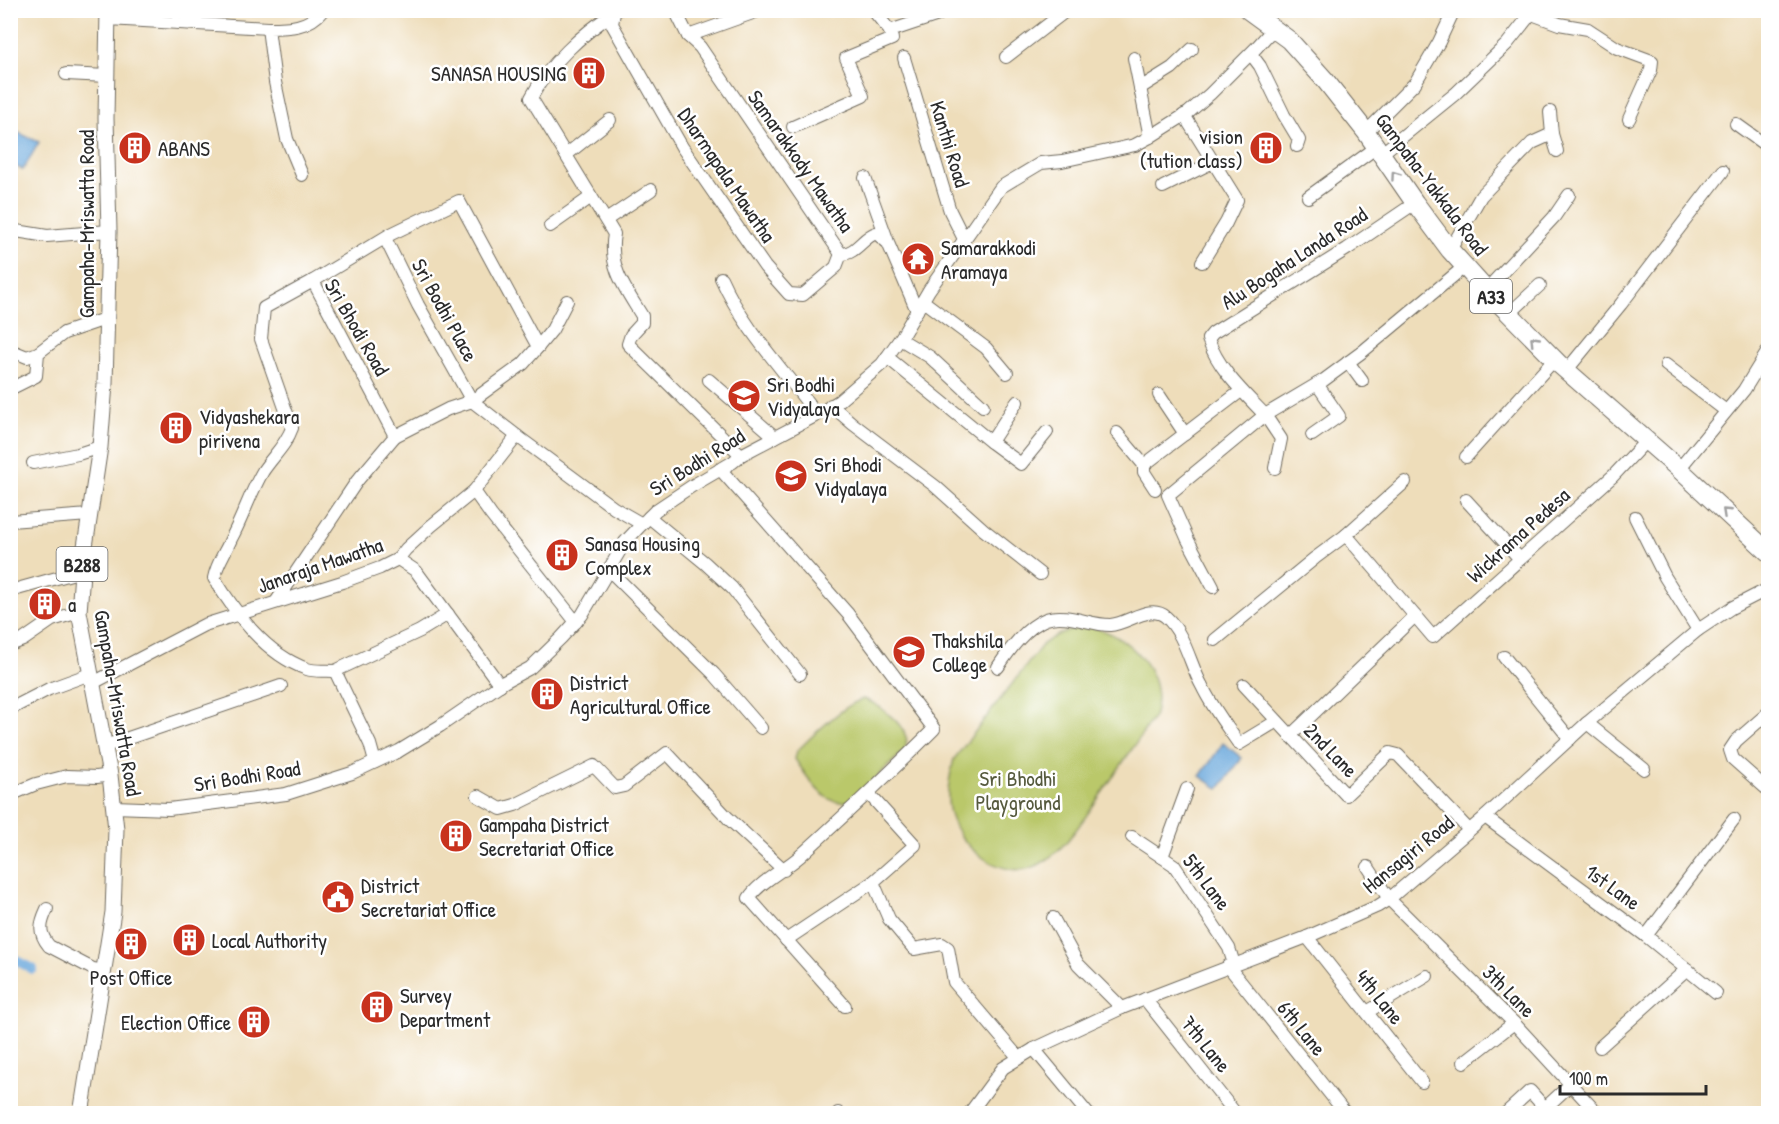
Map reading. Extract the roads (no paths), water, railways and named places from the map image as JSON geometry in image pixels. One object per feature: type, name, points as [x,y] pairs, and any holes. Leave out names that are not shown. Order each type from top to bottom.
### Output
[{"type":"highway","name":"Gampaha-Yakkala Road","points":[[1248,10],[1289,40],[1311,64],[1366,132],[1450,250],[1509,314],[1560,366],[1679,469],[1768,552]]},
{"type":"main road","name":"Gampaha-Mriswatta Road","points":[[81,1113],[113,912],[116,829],[110,775],[79,612],[89,515],[100,447],[108,318],[108,15]]},
{"type":"street","points":[[108,15],[289,28],[304,25],[323,10]]},
{"type":"street","name":"Samarakkody Mawatha","points":[[675,10],[688,36],[700,47],[841,254],[847,254],[871,234],[876,233],[888,243]]},
{"type":"street","points":[[688,36],[761,10]]},
{"type":"street","points":[[793,127],[862,96],[846,58],[892,39],[890,31],[873,10]]},
{"type":"street","points":[[1006,57],[1067,10]]},
{"type":"street","points":[[1366,132],[1415,83],[1439,42],[1454,10]]},
{"type":"street","points":[[616,12],[588,30],[536,88],[531,98],[614,234],[611,250],[618,276],[642,316],[642,323],[631,335],[628,344],[741,455]]},
{"type":"street","name":"Dharmapala Mawatha","points":[[616,12],[612,24],[682,147],[765,267],[789,294],[803,295],[836,267],[841,254]]},
{"type":"street","points":[[1308,197],[1379,150],[1455,94],[1540,13],[1559,24],[1588,29],[1617,48],[1652,62],[1651,70],[1629,119]]},
{"type":"street","points":[[890,31],[938,15]]},
{"type":"street","points":[[268,28],[274,82],[286,139],[302,175]]},
{"type":"street","name":"Sri Bodhi Road","points":[[114,807],[169,809],[286,794],[351,772],[399,751],[530,668],[576,622],[624,542],[645,520],[692,486],[741,455],[839,401],[867,378],[900,339],[1000,187],[1041,163],[1135,145],[1184,115],[1210,94],[1274,28]]},
{"type":"street","points":[[1140,88],[1172,68],[1192,49]]},
{"type":"street","points":[[1251,54],[1260,66],[1299,140],[1297,146]]},
{"type":"street","name":"Kanthi Road","points":[[904,57],[950,211],[964,239]]},
{"type":"street","points":[[1134,58],[1150,136]]},
{"type":"street","points":[[66,74],[107,76]]},
{"type":"street","points":[[1550,112],[1552,134],[1557,151]]},
{"type":"street","points":[[1184,115],[1237,200],[1202,262]]},
{"type":"street","points":[[566,155],[609,120]]},
{"type":"street","points":[[1736,124],[1768,147]]},
{"type":"street","points":[[1450,250],[1481,196],[1532,143],[1552,134]]},
{"type":"street","points":[[1163,187],[1213,162]]},
{"type":"street","points":[[1466,458],[1620,304],[1723,171]]},
{"type":"street","points":[[865,178],[888,243],[920,306],[986,348],[1007,373]]},
{"type":"street","points":[[606,220],[651,190]]},
{"type":"street","points":[[1486,290],[1554,217],[1569,195]]},
{"type":"street","points":[[550,226],[591,197]]},
{"type":"street","points":[[313,280],[385,238],[459,201],[538,347]]},
{"type":"street","name":"Alu Bogaha Landa Road","points":[[1241,391],[1213,353],[1208,339],[1213,333],[1347,249],[1415,203]]},
{"type":"street","points":[[10,230],[47,237],[109,231]]},
{"type":"street","name":"Sri Bodhi Place","points":[[385,238],[418,305],[472,401]]},
{"type":"street","points":[[1213,587],[1188,540],[1168,495],[1265,415],[1317,384],[1348,362],[1464,267]]},
{"type":"street","points":[[721,278],[730,300],[747,326],[817,415]]},
{"type":"street","name":"Sri Bhodi Road","points":[[335,671],[309,670],[290,661],[260,638],[247,626],[214,578],[217,565],[255,485],[288,438],[292,428],[261,339],[264,308],[313,280],[395,436]]},
{"type":"street","points":[[1509,314],[1540,285]]},
{"type":"street","points":[[276,602],[357,481],[395,436],[448,409],[472,401],[523,364],[552,330],[567,301]]},
{"type":"street","points":[[10,350],[27,357],[38,353],[64,333],[108,318]]},
{"type":"street","points":[[900,339],[930,357],[983,406]]},
{"type":"street","points":[[1679,469],[1744,390],[1768,351]]},
{"type":"street","points":[[10,389],[36,376],[38,353]]},
{"type":"street","points":[[887,357],[1021,464],[1047,432]]},
{"type":"street","points":[[1348,362],[1362,381]]},
{"type":"street","points":[[1666,365],[1726,411]]},
{"type":"street","points":[[710,380],[775,437]]},
{"type":"street","points":[[1312,435],[1339,417],[1317,384]]},
{"type":"street","points":[[1144,465],[1241,391],[1265,415],[1281,439],[1275,468]]},
{"type":"street","points":[[1159,395],[1185,435]]},
{"type":"street","points":[[472,401],[614,508],[645,520],[705,563],[732,588],[800,674]]},
{"type":"street","points":[[991,442],[1017,402]]},
{"type":"street","points":[[831,405],[935,486],[984,530],[1040,574]]},
{"type":"street","points":[[1117,433],[1144,465],[1144,472],[1155,489]]},
{"type":"street","name":"Janaraja Mawatha","points":[[10,709],[49,690],[90,679],[204,625],[342,582],[398,559],[431,525],[474,491],[517,436]]},
{"type":"street","name":"Wickrama Pedesa","points":[[1415,616],[1432,637],[1613,476],[1646,441]]},
{"type":"street","points":[[33,463],[100,447]]},
{"type":"street","points":[[720,470],[848,614],[934,729],[869,794],[784,870],[752,892],[749,898],[845,1006]]},
{"type":"street","points":[[1215,640],[1346,535],[1405,482]]},
{"type":"street","points":[[474,491],[576,622]]},
{"type":"street","points":[[1466,500],[1520,559]]},
{"type":"street","points":[[10,521],[89,515]]},
{"type":"street","points":[[1635,517],[1665,577],[1698,630]]},
{"type":"street","points":[[1290,736],[1415,616],[1346,535]]},
{"type":"street","points":[[398,559],[416,571],[500,685]]},
{"type":"street","points":[[608,569],[714,674],[761,728]]},
{"type":"street","points":[[10,591],[82,571]]},
{"type":"street","name":"Hansagiri Road","points":[[969,1113],[995,1076],[1034,1049],[1122,1008],[1307,937],[1389,899],[1485,817],[1587,723],[1698,630],[1731,608],[1768,589]]},
{"type":"street","points":[[998,667],[1032,626],[1049,618],[1070,618],[1111,625],[1137,618],[1151,611],[1165,616],[1175,629],[1214,708],[1239,744],[1277,721]]},
{"type":"street","points":[[10,645],[23,640],[52,620],[79,612]]},
{"type":"street","points":[[375,762],[370,744],[335,671],[420,631],[448,615]]},
{"type":"street","points":[[1504,657],[1569,739]]},
{"type":"street","name":"2nd Lane","points":[[1244,685],[1346,795],[1390,753],[1398,755],[1469,830]]},
{"type":"street","points":[[105,746],[280,686]]},
{"type":"street","points":[[1768,714],[1730,750],[1733,759],[1768,790]]},
{"type":"street","points":[[1587,723],[1644,770]]},
{"type":"street","points":[[478,796],[501,809],[515,805],[594,766],[615,788],[624,786],[667,753],[728,818],[784,870]]},
{"type":"street","points":[[10,795],[36,784],[67,776],[110,775]]},
{"type":"street","points":[[1162,857],[1187,789]]},
{"type":"street","points":[[786,940],[873,882],[915,845],[869,794]]},
{"type":"street","name":"1st Lane","points":[[1485,817],[1646,936],[1716,993]]},
{"type":"street","points":[[1646,936],[1734,819]]},
{"type":"street","name":"5th Lane","points":[[1132,837],[1174,865],[1229,948],[1231,965]]},
{"type":"street","name":"3th Lane","points":[[1368,867],[1389,899],[1514,1023],[1598,1113]]},
{"type":"street","points":[[873,882],[889,919],[914,949],[942,944],[948,948],[954,982],[1018,1058]]},
{"type":"street","points":[[47,909],[40,927],[44,940],[49,946],[93,969],[104,971]]},
{"type":"street","points":[[1053,918],[1078,964],[1122,1008]]},
{"type":"street","name":"4th Lane","points":[[1307,937],[1422,1082]]},
{"type":"street","name":"6th Lane","points":[[1231,965],[1346,1113]]},
{"type":"street","points":[[1600,1047],[1686,969]]},
{"type":"street","points":[[1367,1012],[1427,976]]},
{"type":"street","name":"7th Lane","points":[[1145,999],[1236,1113]]},
{"type":"street","points":[[1464,1062],[1514,1023]]},
{"type":"street","points":[[1034,1049],[1088,1113]]},
{"type":"street","points":[[1505,1113],[1530,1092],[1545,1108],[1571,1084]]},
{"type":"water","points":[[10,129],[39,142],[23,170],[11,164]]},
{"type":"water","points":[[1223,743],[1242,758],[1219,789],[1200,776]]},
{"type":"waterway","points":[[10,957],[33,969]]},
{"type":"place","name":"SANASA HOUSING","points":[[589,73]]},
{"type":"place","name":"ABANS","points":[[135,148]]},
{"type":"place","name":"vision (tution class)","points":[[1266,148]]},
{"type":"place","name":"Samarakkodi Aramaya","points":[[918,259]]},
{"type":"place","name":"Sri Bodhi Vidyalaya","points":[[744,396]]},
{"type":"place","name":"Vidyashekara pirivena","points":[[176,428]]},
{"type":"place","name":"Sri Bhodi Vidyalaya","points":[[791,476]]},
{"type":"place","name":"Sanasa Housing Complex","points":[[562,555]]},
{"type":"place","name":"a","points":[[45,604]]},
{"type":"place","name":"Thakshila College","points":[[909,652]]},
{"type":"place","name":"District Agricultural Office","points":[[547,694]]},
{"type":"place","name":"Gampaha District Secretariat Office","points":[[456,836]]},
{"type":"place","name":"District Secretariat Office","points":[[338,897]]},
{"type":"place","name":"Local Authority","points":[[189,940]]},
{"type":"place","name":"Post Office","points":[[131,944]]},
{"type":"place","name":"Survey Department","points":[[377,1007]]},
{"type":"place","name":"Election Office","points":[[254,1022]]},
{"type":"park label","name":"Sri Bhodhi Playground","points":[[1018,790]]}]
